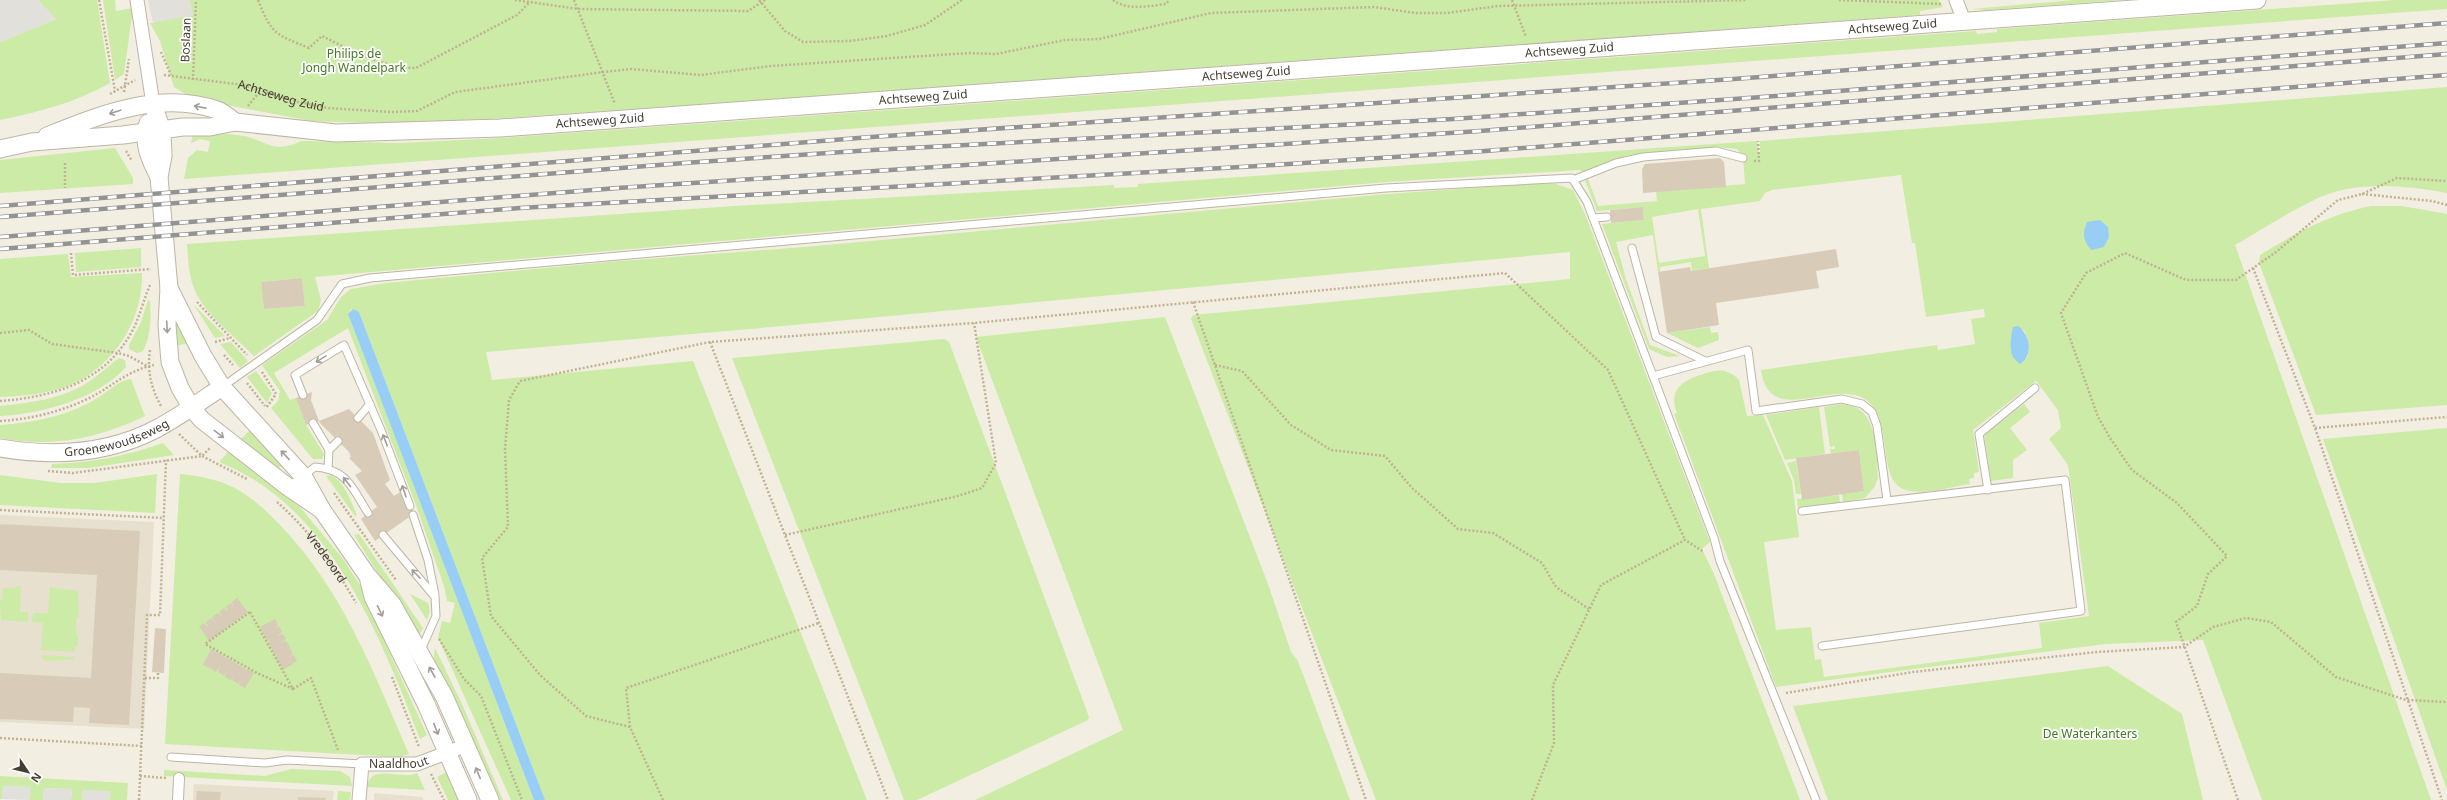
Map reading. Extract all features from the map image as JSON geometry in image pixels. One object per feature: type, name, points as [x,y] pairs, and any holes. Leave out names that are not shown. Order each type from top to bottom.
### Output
[{"type":"street","points":[[137,0],[153,104],[162,131],[163,156],[159,177],[169,288]]},
{"type":"street","name":"Achtseweg Zuid","points":[[0,149],[32,142],[210,127],[235,122],[336,133],[446,131],[621,120],[2257,0]]},
{"type":"street","points":[[1951,2],[1964,21]]},
{"type":"street","points":[[153,104],[145,133],[148,155],[159,177]]},
{"type":"street","name":"Achtseweg Zuid","points":[[32,142],[81,123],[122,110],[153,104],[183,104],[218,110],[235,122]]},
{"type":"street","name":"Vredeoord","points":[[169,288],[203,356],[222,387],[303,476],[322,510],[367,575],[392,604],[444,696],[467,745],[490,800]]},
{"type":"street","name":"Vredeoord","points":[[169,288],[166,326],[170,362],[174,376],[191,407],[215,431],[288,487],[322,510]]},
{"type":"street","name":"Groenewoudseweg","points":[[0,448],[50,454],[91,450],[142,435],[169,421],[222,387]]},
{"type":"street","name":"Vredeoord","points":[[367,575],[373,598],[426,704],[446,754],[468,800]]},
{"type":"street","name":"Naaldhout","points":[[359,800],[362,764],[400,766],[426,762],[467,745]]},
{"type":"street","points":[[178,800],[179,778]]},
{"type":"lane","points":[[1573,180],[1616,163],[1643,157],[1716,151],[1743,158]]},
{"type":"lane","points":[[222,387],[317,320],[342,284],[370,278],[1386,188],[1542,178],[1572,178],[1587,202],[1714,538],[1720,561],[1816,800]]},
{"type":"lane","points":[[1593,218],[1608,217]]},
{"type":"lane","points":[[1632,248],[1656,337],[1705,361]]},
{"type":"lane","points":[[303,395],[295,375],[344,345],[370,404],[410,506]]},
{"type":"lane","points":[[1653,376],[1748,350],[1756,411],[1842,399],[1862,404],[1872,412],[1877,426],[1887,500]]},
{"type":"lane","points":[[1988,490],[1979,434],[2035,388]]},
{"type":"lane","points":[[358,418],[370,404]]},
{"type":"lane","points":[[313,423],[329,450],[328,468]]},
{"type":"lane","points":[[329,450],[338,441]]},
{"type":"lane","points":[[288,487],[315,467],[335,470],[347,480],[368,513]]},
{"type":"lane","points":[[1802,511],[2065,480],[2081,611],[1822,646]]},
{"type":"lane","points":[[405,663],[420,652],[431,633],[437,610],[428,560],[413,515]]},
{"type":"lane","points":[[383,535],[435,598]]},
{"type":"lane","points":[[171,757],[265,763],[287,760],[362,764]]},
{"type":"path","points":[[100,0],[115,91]]},
{"type":"path","name":"Boslaan","points":[[193,80],[196,0]]},
{"type":"path","points":[[258,0],[268,25],[278,35],[309,48],[322,36],[350,50],[404,68],[416,68],[517,14],[530,2]]},
{"type":"path","points":[[515,0],[578,9],[748,11],[765,0]]},
{"type":"path","points":[[574,0],[604,72],[621,120]]},
{"type":"path","points":[[759,0],[785,31],[803,42],[850,41],[887,36],[925,25],[962,0]]},
{"type":"path","points":[[1113,0],[1120,5],[1138,6],[1166,4],[1169,0]]},
{"type":"path","points":[[1512,0],[1533,53]]},
{"type":"path","name":"Achtseweg Zuid","points":[[171,75],[193,80],[243,85],[298,102],[327,108],[392,112],[417,111],[455,92],[604,72],[631,69],[701,75],[771,66],[969,53],[996,54],[1065,40],[1099,39],[1211,13],[1374,7],[1415,13],[1447,13],[1514,5],[1566,6],[1747,0]]},
{"type":"path","name":"Achtseweg Zuid","points":[[1839,0],[1951,2]]},
{"type":"path","points":[[122,110],[125,84]]},
{"type":"path","points":[[123,135],[126,150],[135,167]]},
{"type":"path","points":[[1758,142],[1759,153]]},
{"type":"path","points":[[65,163],[65,188]]},
{"type":"path","points":[[2238,800],[2176,622],[2197,606],[2208,574],[2227,556],[2177,503],[2132,470],[2110,438],[2098,417],[2061,313],[2086,273],[2125,252],[2186,280],[2236,280],[2276,252],[2338,200],[2362,194],[2397,178],[2447,181]]},
{"type":"path","points":[[2362,194],[2432,201],[2447,205]]},
{"type":"path","points":[[72,253],[73,275],[152,269]]},
{"type":"path","points":[[151,262],[152,275]]},
{"type":"path","points":[[2253,268],[2315,428],[2406,700],[2442,800]]},
{"type":"path","points":[[630,727],[586,716],[540,675],[491,616],[482,558],[508,527],[505,449],[509,400],[520,381],[710,342],[974,323],[1505,273],[1608,370],[1685,540],[1720,561]]},
{"type":"path","points":[[0,402],[45,396],[84,381],[118,353],[137,322],[152,280]]},
{"type":"path","points":[[195,299],[255,364],[276,394],[266,408]]},
{"type":"path","points":[[1193,302],[1366,800]]},
{"type":"path","points":[[785,535],[958,496],[982,488],[996,463],[974,323]]},
{"type":"path","points":[[0,333],[29,330],[52,344],[118,353],[129,356],[148,366]]},
{"type":"path","points":[[215,342],[231,338]]},
{"type":"path","points":[[710,342],[888,800]]},
{"type":"path","points":[[1215,365],[1242,371],[1291,426],[1331,450],[1385,456],[1412,488],[1458,529],[1493,533],[1542,563],[1556,587],[1589,609]]},
{"type":"path","points":[[0,421],[27,418],[73,406],[102,391],[120,378],[148,366]]},
{"type":"path","points":[[148,366],[154,394],[169,421],[182,437],[202,456],[249,480]]},
{"type":"path","points":[[2315,428],[2447,418]]},
{"type":"path","points":[[139,800],[147,615],[160,615],[166,460]]},
{"type":"path","name":"Vredeoord","points":[[273,499],[317,543],[342,578],[356,604]]},
{"type":"path","points":[[0,510],[164,518]]},
{"type":"path","points":[[1532,800],[1554,743],[1553,685],[1601,585],[1685,540]]},
{"type":"path","points":[[250,612],[292,689],[257,673],[205,644],[250,612]]},
{"type":"path","points":[[1774,695],[1913,672],[2097,652],[2184,647],[2213,627],[2246,618],[2271,622],[2336,677],[2406,700],[2447,702]]},
{"type":"path","points":[[663,800],[630,727],[626,688],[819,623]]},
{"type":"path","points":[[431,633],[444,644],[461,675],[481,696],[522,800]]},
{"type":"path","points":[[388,669],[426,762],[444,800]]},
{"type":"path","points":[[145,678],[158,678],[158,672]]},
{"type":"path","points":[[292,689],[311,678],[339,751],[338,763]]},
{"type":"path","points":[[0,738],[142,746]]},
{"type":"path","points":[[140,776],[179,778]]},
{"type":"shaded area","points":[[0,0],[38,0],[56,19],[0,42]]},
{"type":"shaded area","points":[[148,0],[190,0],[193,15],[153,23]]},
{"type":"shaded area","points":[[0,515],[154,522],[144,729],[0,722]]},
{"type":"shaded area","points":[[194,784],[334,791],[333,800],[193,800]]},
{"type":"shaded area","points":[[3,786],[31,787],[30,800],[2,799]]},
{"type":"shaded area","points":[[44,788],[72,789],[71,800],[43,800]]},
{"type":"shaded area","points":[[82,790],[110,791],[110,800],[82,800]]},
{"type":"shaded area","points":[[374,793],[422,797],[424,800],[374,800]]},
{"type":"green space","points":[[38,0],[97,0],[110,83],[83,96],[56,106],[0,120],[0,42],[56,19]]},
{"type":"green space","points":[[103,0],[115,0],[116,11],[133,8],[124,74],[115,80]]},
{"type":"green space","name":"Philips de Jongh Wandelpark","points":[[150,0],[1939,0],[1943,7],[1920,11],[1920,15],[735,102],[446,122],[395,124],[312,121],[194,99],[174,87],[160,41],[150,23],[155,23]]},
{"type":"green space","points":[[2075,0],[2121,0],[1988,10],[1972,9]]},
{"type":"green space","points":[[2395,0],[2447,0],[2447,9],[184,179],[188,158],[197,150],[208,152],[210,141],[200,139],[191,143],[193,134],[238,135],[253,138],[278,147],[292,145],[301,141],[400,143],[502,138],[1976,31],[1977,34],[1997,32],[1997,29]]},
{"type":"green space","points":[[2447,87],[2447,193],[2396,186],[2361,187],[2344,190],[2328,194],[2302,206],[2235,245],[2431,800],[2262,800],[2203,640],[2105,644],[1776,687],[1674,414],[1677,413],[1674,399],[1677,389],[1685,382],[1709,372],[1720,370],[1724,371],[1739,380],[1747,416],[1763,415],[1792,481],[1799,537],[1764,542],[1776,630],[1811,627],[1815,660],[1821,659],[1824,677],[2042,648],[2039,623],[2089,616],[2068,465],[2049,439],[2061,428],[2058,410],[2036,381],[1973,430],[1979,472],[1974,473],[1974,478],[1969,479],[1970,484],[1924,492],[1910,491],[1899,486],[1892,477],[1888,464],[1880,420],[1874,407],[1863,398],[1849,394],[1834,394],[1788,400],[1776,396],[1766,387],[1761,370],[1937,345],[1938,350],[1975,344],[1971,319],[1985,317],[1984,309],[1926,317],[1915,243],[1912,243],[1901,175],[1772,190],[1765,193],[1760,201],[1701,209],[1709,268],[1692,271],[1691,262],[1660,267],[1660,272],[1658,272],[1653,235],[1616,242],[1626,279],[1650,345],[1680,356],[1667,357],[1649,349],[1602,224],[1644,220],[1643,207],[1597,211],[1585,180],[1588,179],[1598,206],[1657,201],[1656,191],[1745,184],[1743,156],[1737,149],[1715,147],[1629,155],[1582,172],[1580,170],[1386,182],[315,277],[321,300],[318,311],[254,356],[216,319],[202,303],[194,289],[188,263],[187,250],[187,244],[734,206],[1114,185],[1114,188],[1138,187],[1138,184],[1757,141],[1758,152],[1760,152],[1760,141]],"holes":[[[1698,209],[1705,256],[1659,263],[1652,217]],[[302,278],[305,306],[264,309],[261,282]],[[2012,330],[2024,330],[2029,348],[2027,357],[2020,363],[2012,355]]]},
{"type":"green space","points":[[115,148],[133,178],[133,184],[0,193],[0,160]]},
{"type":"green space","points":[[1544,183],[1556,184],[1573,190],[1585,214],[1710,542],[1702,549],[1714,574],[1800,800],[1376,800],[1191,319],[1193,315],[1570,279],[1570,252],[794,325],[486,352],[492,380],[693,361],[867,800],[545,800],[359,312],[353,309],[350,310],[350,319],[534,800],[511,800],[438,638],[442,621],[450,623],[455,603],[447,601],[444,586],[417,508],[348,328],[274,373],[290,400],[296,398],[306,425],[324,454],[322,459],[313,459],[271,408],[278,401],[280,391],[262,365],[327,320],[341,297],[351,289],[386,283],[608,262],[816,246],[1387,194]]},
{"type":"green space","points":[[2371,206],[2402,206],[2447,214],[2447,405],[2316,415],[2259,263],[2260,255],[2313,225],[2340,214]]},
{"type":"green space","points":[[141,248],[141,267],[76,272],[75,253]]},
{"type":"green space","points":[[68,254],[71,277],[142,273],[138,304],[127,334],[108,359],[96,370],[73,384],[42,393],[0,397],[0,259]]},
{"type":"green space","points":[[148,300],[150,301],[150,320],[148,339],[143,351],[137,353],[129,349],[129,345],[141,322]]},
{"type":"green space","points":[[194,305],[225,336],[215,338]]},
{"type":"green space","points":[[1165,317],[1268,584],[1291,652],[1298,661],[1350,800],[975,800],[1123,730],[976,337]]},
{"type":"green space","points":[[178,323],[189,343],[175,346],[173,324]]},
{"type":"green space","points":[[1710,327],[1711,333],[1718,332],[1719,340],[1698,348],[1667,333]]},
{"type":"green space","points":[[944,339],[949,342],[1089,717],[1088,720],[917,800],[904,800],[732,358]]},
{"type":"green space","points":[[231,342],[248,361],[240,368],[220,344]]},
{"type":"green space","points":[[119,358],[125,360],[126,367],[100,388],[85,396],[51,408],[16,415],[0,416],[0,406],[56,397],[67,393],[87,383]]},
{"type":"green space","points":[[256,371],[272,393],[267,403],[247,377]]},
{"type":"green space","points":[[131,379],[145,416],[110,431],[74,439],[38,442],[0,438],[0,425],[48,418],[61,414],[83,406],[121,382]]},
{"type":"green space","points":[[1843,404],[1855,407],[1863,413],[1869,421],[1876,443],[1878,478],[1875,486],[1865,498],[1843,502],[1842,494],[1864,491],[1859,450],[1831,454],[1830,449],[1835,449],[1835,446],[1830,447],[1824,407]]},
{"type":"green space","points":[[2024,404],[2030,412],[2010,428],[2027,450],[2013,460],[2013,478],[1991,481],[1984,434]]},
{"type":"green space","points":[[1819,407],[1825,454],[1785,460],[1766,415]]},
{"type":"green space","points":[[2447,428],[2447,790],[2323,439]]},
{"type":"green space","points":[[250,430],[283,464],[278,469],[240,440]]},
{"type":"green space","points":[[163,443],[174,455],[89,468],[51,468],[52,464],[108,458],[136,452]]},
{"type":"green space","points":[[229,451],[300,507],[343,559],[364,591],[376,623],[427,735],[420,739],[386,654],[370,620],[352,587],[332,556],[309,527],[283,501],[253,479],[219,462]]},
{"type":"green space","points":[[1796,461],[1801,494],[1796,494],[1794,480],[1787,463]]},
{"type":"green space","points":[[157,474],[155,513],[0,505],[0,475],[61,483],[95,483]]},
{"type":"green space","points":[[180,474],[215,480],[242,492],[272,516],[304,552],[340,606],[356,635],[409,754],[399,757],[165,744]]},
{"type":"green space","points":[[331,475],[344,488],[357,515],[355,516],[326,476]]},
{"type":"green space","points":[[1839,495],[1840,502],[1798,508],[1797,499]]},
{"type":"green space","points":[[359,534],[423,628],[418,637],[354,535]]},
{"type":"green space","points":[[16,586],[21,586],[20,612],[28,612],[28,622],[1,620],[0,600],[2,600],[3,588],[15,588]]},
{"type":"green space","points":[[50,587],[78,591],[79,618],[76,618],[76,634],[78,634],[78,646],[75,646],[75,652],[41,650],[43,623],[32,622],[33,613],[48,613]]},
{"type":"green space","points":[[410,594],[428,603],[430,611],[427,620]]},
{"type":"green space","points":[[435,648],[462,704],[503,800],[498,800],[433,664]]},
{"type":"green space","points":[[41,655],[74,657],[74,659],[45,661]]},
{"type":"green space","name":"De Waterkanters","points":[[2108,666],[2182,714],[2203,800],[1828,800],[1793,706]]},
{"type":"green space","points":[[291,769],[340,771],[350,777],[352,786],[164,776],[164,770],[265,776]]},
{"type":"green space","points":[[447,772],[462,800],[448,800],[437,777]]},
{"type":"green space","points":[[417,773],[425,790],[367,787],[369,780],[374,775],[411,775]]},
{"type":"green space","points":[[0,776],[128,783],[127,800],[110,800],[110,792],[82,790],[82,800],[71,800],[72,789],[44,788],[43,800],[30,800],[30,787],[3,786],[2,799],[0,799]]},
{"type":"green space","points":[[338,791],[351,792],[350,800],[337,800]]},
{"type":"water","points":[[2100,220],[2108,227],[2109,237],[2104,247],[2091,250],[2084,237],[2085,226],[2087,222]]},
{"type":"water","points":[[353,309],[359,312],[545,800],[534,800],[348,314]]},
{"type":"water","points":[[2018,326],[2025,334],[2029,345],[2027,356],[2020,364],[2013,357],[2011,346],[2013,327]]},
{"type":"building","points":[[1720,158],[1724,162],[1726,187],[1643,193],[1642,169],[1645,164]]},
{"type":"building","points":[[1643,207],[1644,220],[1611,223],[1610,210]]},
{"type":"building","points":[[1836,249],[1839,267],[1816,271],[1819,288],[1716,303],[1719,325],[1667,333],[1658,272],[1690,267],[1691,271]]},
{"type":"building","points":[[302,278],[305,306],[264,309],[261,282]]},
{"type":"building","points":[[312,392],[311,400],[319,421],[349,409],[373,433],[390,480],[385,484],[394,496],[400,492],[415,513],[375,541],[361,519],[377,507],[355,475],[362,471],[349,458],[351,457],[349,452],[318,421],[306,425],[296,398]]},
{"type":"building","points":[[1859,450],[1864,491],[1802,500],[1796,458]]},
{"type":"building","points":[[0,524],[140,531],[129,725],[89,723],[90,708],[74,707],[73,722],[0,719],[0,673],[91,678],[97,575],[0,570]]},
{"type":"building","points":[[237,598],[248,612],[209,641],[199,626],[204,623],[208,627],[206,622],[211,618],[215,622],[212,617],[218,613],[222,617],[219,612],[224,608],[228,612],[226,607],[231,603],[234,607],[232,602]]},
{"type":"building","points":[[275,619],[278,625],[274,628],[279,626],[282,632],[277,636],[283,634],[286,639],[280,643],[286,641],[290,647],[286,650],[290,648],[293,654],[289,657],[294,655],[297,661],[283,670],[275,656],[279,654],[275,655],[268,641],[271,639],[267,641],[260,627]]},
{"type":"building","points":[[155,628],[166,629],[164,673],[152,672]]},
{"type":"building","points":[[211,649],[246,669],[244,673],[247,669],[254,673],[245,688],[239,685],[241,680],[238,684],[232,680],[234,675],[231,680],[225,677],[227,671],[224,676],[218,672],[220,666],[216,672],[210,668],[212,664],[209,668],[203,665]]},
{"type":"building","points":[[197,791],[221,792],[220,800],[196,800]]},
{"type":"building","points":[[298,797],[326,798],[325,800],[298,800]]},
{"type":"railway","points":[[0,206],[871,137],[1734,79],[2447,23]]},
{"type":"railway","points":[[0,217],[684,163],[872,150],[1453,119],[1776,96],[2447,43]]},
{"type":"railway","points":[[0,237],[618,188],[1480,131],[2447,54]]},
{"type":"railway","points":[[0,249],[520,208],[1258,166],[1485,151],[2447,75]]}]
